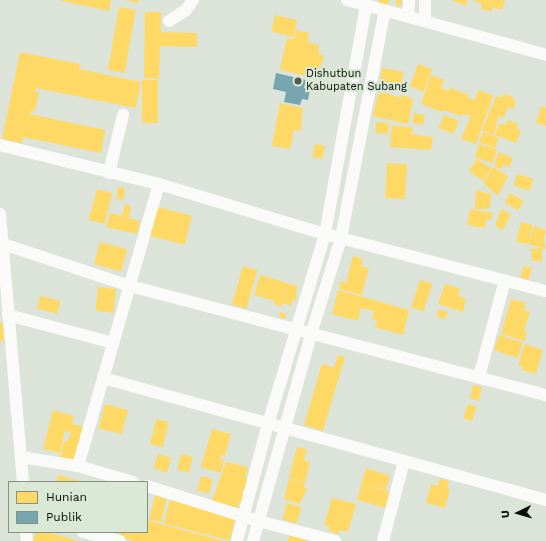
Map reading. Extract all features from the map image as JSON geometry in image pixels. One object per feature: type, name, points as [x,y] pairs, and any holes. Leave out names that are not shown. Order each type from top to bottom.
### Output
[{"type":"street","points":[[169,21],[186,10],[193,0]]},
{"type":"street","points":[[347,0],[546,55]]},
{"type":"street","points":[[408,16],[409,0]]},
{"type":"street","points":[[425,0],[425,21]]},
{"type":"street","points":[[237,541],[268,424],[325,234],[366,5]]},
{"type":"street","points":[[253,541],[311,334],[341,238],[385,10]]},
{"type":"street","points":[[109,173],[123,114]]},
{"type":"street","points":[[0,145],[109,173],[159,184],[325,234],[546,291]]},
{"type":"street","points":[[78,466],[159,184]]},
{"type":"street","points":[[0,214],[23,481]]},
{"type":"street","points":[[3,244],[130,286],[546,394]]},
{"type":"street","points":[[479,377],[505,280]]},
{"type":"street","points":[[8,315],[113,343]]},
{"type":"street","points":[[103,378],[546,500]]},
{"type":"street","points":[[21,457],[78,466],[130,481]]},
{"type":"street","points":[[383,541],[404,461]]},
{"type":"street","points":[[148,486],[244,515],[258,521],[335,541]]},
{"type":"street","points":[[89,533],[117,538]]},
{"type":"building: Hunian","points":[[58,0],[111,0],[109,11]]},
{"type":"building: Hunian","points":[[125,0],[139,0],[138,3]]},
{"type":"building: Hunian","points":[[379,0],[389,0],[388,6],[378,5]]},
{"type":"building: Hunian","points":[[396,0],[401,0],[402,5],[396,6]]},
{"type":"building: Hunian","points":[[451,0],[468,0],[466,6]]},
{"type":"building: Hunian","points":[[473,0],[505,0],[502,10],[492,7],[491,12],[481,9],[482,4]]},
{"type":"building: Hunian","points":[[119,7],[136,10],[125,73],[108,70]]},
{"type":"building: Hunian","points":[[145,12],[161,12],[161,32],[197,33],[197,47],[160,46],[159,79],[144,78]]},
{"type":"building: Hunian","points":[[275,15],[297,20],[294,37],[271,32]]},
{"type":"building: Hunian","points":[[296,30],[309,33],[307,42],[319,45],[318,54],[324,55],[320,69],[315,68],[313,77],[280,70],[287,38],[294,39]]},
{"type":"building: Hunian","points":[[20,52],[80,64],[79,69],[141,82],[136,108],[36,88],[35,92],[39,92],[35,111],[31,111],[30,114],[105,130],[101,153],[23,137],[22,143],[2,139]]},
{"type":"building: Hunian","points":[[418,64],[432,69],[424,92],[410,87]]},
{"type":"building: Hunian","points":[[382,68],[404,72],[401,89],[379,85]]},
{"type":"building: Hunian","points":[[431,75],[444,80],[441,88],[449,91],[450,88],[469,95],[468,98],[475,100],[478,90],[493,95],[476,144],[461,139],[471,116],[463,114],[462,116],[443,110],[442,112],[421,104]]},
{"type":"building: Hunian","points":[[142,80],[158,80],[158,123],[142,123]]},
{"type":"building: Hunian","points":[[383,92],[401,98],[401,95],[411,98],[413,101],[408,124],[373,116],[378,93],[383,94]]},
{"type":"building: Hunian","points":[[504,94],[514,97],[513,100],[516,101],[514,109],[508,107],[504,118],[498,116],[494,135],[482,130],[496,96],[502,98]]},
{"type":"building: Hunian","points":[[280,103],[303,108],[301,131],[294,130],[290,149],[272,146]]},
{"type":"building: Hunian","points":[[541,106],[546,108],[546,126],[536,123]]},
{"type":"building: Hunian","points":[[414,113],[425,115],[423,125],[412,123]]},
{"type":"building: Hunian","points":[[444,115],[459,121],[454,134],[439,128]]},
{"type":"building: Hunian","points":[[508,120],[518,124],[517,129],[521,131],[516,143],[495,135],[499,123],[506,125]]},
{"type":"building: Hunian","points":[[376,122],[389,123],[388,134],[375,133]]},
{"type":"building: Hunian","points":[[392,125],[413,128],[412,134],[433,137],[431,150],[390,147]]},
{"type":"building: Hunian","points":[[483,132],[499,138],[495,148],[479,142]]},
{"type":"building: Hunian","points":[[315,144],[325,146],[322,159],[313,157]]},
{"type":"building: Hunian","points":[[479,144],[497,150],[493,163],[475,157]]},
{"type":"building: Hunian","points":[[499,152],[513,158],[509,167],[503,165],[502,169],[494,166]]},
{"type":"building: Hunian","points":[[477,159],[491,168],[483,181],[469,172]]},
{"type":"building: Hunian","points":[[387,163],[407,164],[405,199],[385,198]]},
{"type":"building: Hunian","points":[[493,167],[508,176],[498,196],[483,183]]},
{"type":"building: Hunian","points":[[517,174],[533,179],[530,190],[513,185]]},
{"type":"building: Hunian","points":[[118,187],[125,188],[123,200],[116,199]]},
{"type":"building: Hunian","points":[[97,189],[112,193],[104,224],[89,220]]},
{"type":"building: Hunian","points":[[476,190],[491,194],[490,209],[475,209]]},
{"type":"building: Hunian","points":[[510,193],[524,201],[518,211],[504,203]]},
{"type":"building: Hunian","points":[[125,204],[131,206],[129,218],[140,221],[137,234],[106,227],[110,213],[122,216]]},
{"type":"building: Hunian","points":[[157,207],[192,216],[185,245],[150,236]]},
{"type":"building: Hunian","points":[[470,209],[493,213],[491,220],[486,219],[485,228],[467,225]]},
{"type":"building: Hunian","points":[[501,209],[511,214],[503,230],[495,226]]},
{"type":"building: Hunian","points":[[521,222],[533,225],[528,244],[516,241]]},
{"type":"building: Hunian","points":[[534,226],[546,230],[544,239],[546,249],[528,244]]},
{"type":"building: Hunian","points":[[100,242],[127,249],[121,271],[94,264]]},
{"type":"building: Hunian","points":[[542,248],[542,261],[532,261],[531,249]]},
{"type":"building: Hunian","points":[[353,256],[363,259],[361,266],[369,268],[362,295],[339,289],[340,281],[346,283]]},
{"type":"building: Hunian","points":[[243,266],[257,270],[246,309],[232,304]]},
{"type":"building: Hunian","points":[[523,266],[532,268],[529,280],[520,278]]},
{"type":"building: Hunian","points":[[260,275],[297,286],[296,300],[293,299],[291,306],[283,303],[282,307],[274,304],[275,301],[254,295]]},
{"type":"building: Hunian","points":[[420,280],[432,284],[423,312],[411,308]]},
{"type":"building: Hunian","points":[[445,284],[460,289],[458,296],[466,299],[463,312],[438,304]]},
{"type":"building: Hunian","points":[[98,287],[116,289],[113,313],[95,311]]},
{"type":"building: Hunian","points":[[338,290],[409,310],[403,335],[375,327],[377,320],[372,319],[374,311],[361,308],[358,321],[332,314]]},
{"type":"building: Hunian","points":[[40,296],[60,301],[57,314],[37,309]]},
{"type":"building: Hunian","points":[[511,299],[526,303],[524,310],[530,312],[524,331],[527,332],[525,341],[501,334]]},
{"type":"building: Hunian","points":[[439,309],[448,312],[445,319],[437,317]]},
{"type":"building: Hunian","points":[[280,312],[287,314],[285,319],[279,317]]},
{"type":"building: Hunian","points":[[0,323],[3,323],[4,341],[0,342]]},
{"type":"building: Hunian","points":[[499,335],[523,343],[518,358],[494,350]]},
{"type":"building: Hunian","points":[[525,344],[543,350],[536,374],[522,370],[523,367],[518,365]]},
{"type":"building: Hunian","points":[[338,355],[345,357],[323,431],[304,425],[322,364],[339,369],[334,367]]},
{"type":"building: Hunian","points":[[473,385],[482,387],[479,401],[470,399]]},
{"type":"building: Hunian","points":[[105,404],[128,410],[122,434],[99,428]]},
{"type":"building: Hunian","points":[[468,404],[477,407],[472,421],[463,418]]},
{"type":"building: Hunian","points":[[53,410],[74,416],[72,424],[85,427],[75,461],[60,457],[64,441],[67,442],[71,432],[65,431],[60,453],[43,449]]},
{"type":"building: Hunian","points":[[156,419],[169,422],[163,447],[150,444]]},
{"type":"building: Hunian","points":[[212,429],[231,434],[225,456],[221,455],[220,459],[224,460],[221,473],[201,467]]},
{"type":"building: Hunian","points":[[297,447],[307,449],[304,460],[310,462],[305,483],[289,478]]},
{"type":"building: Hunian","points":[[158,454],[171,458],[167,472],[154,468]]},
{"type":"building: Hunian","points":[[181,454],[193,457],[189,472],[177,470]]},
{"type":"building: Hunian","points":[[226,462],[248,467],[245,478],[249,479],[246,490],[243,489],[242,493],[245,494],[243,503],[239,502],[238,508],[212,501]]},
{"type":"building: Hunian","points":[[366,468],[390,476],[386,490],[364,485],[390,492],[386,508],[357,500]]},
{"type":"building: Hunian","points":[[58,475],[79,481],[56,481]]},
{"type":"building: Hunian","points":[[201,476],[213,479],[209,493],[197,491]]},
{"type":"building: Hunian","points":[[289,479],[305,483],[304,487],[307,488],[300,504],[284,499]]},
{"type":"building: Hunian","points":[[439,479],[449,481],[447,488],[450,489],[445,508],[426,503],[431,484],[438,486]]},
{"type":"building: Hunian","points":[[155,496],[167,499],[161,522],[149,519]]},
{"type":"building: Hunian","points":[[332,498],[356,504],[348,532],[339,530],[338,534],[329,531],[330,527],[324,525]]},
{"type":"building: Hunian","points":[[170,500],[236,518],[229,541],[164,523]]},
{"type":"building: Hunian","points":[[287,503],[301,507],[297,523],[282,519]]},
{"type":"building: Hunian","points":[[148,520],[223,541],[134,541],[119,537],[120,533],[148,533]]},
{"type":"building: Hunian","points":[[36,533],[50,533],[78,541],[33,541]]},
{"type":"building: Hunian","points":[[290,535],[309,541],[288,541]]},
{"type":"building: Publik","points":[[276,73],[306,80],[304,88],[310,89],[308,100],[302,99],[300,105],[284,102],[286,92],[273,89]]},
{"type":"place","name":"Dishutbun Kabupaten Subang","points":[[298,81]]}]
